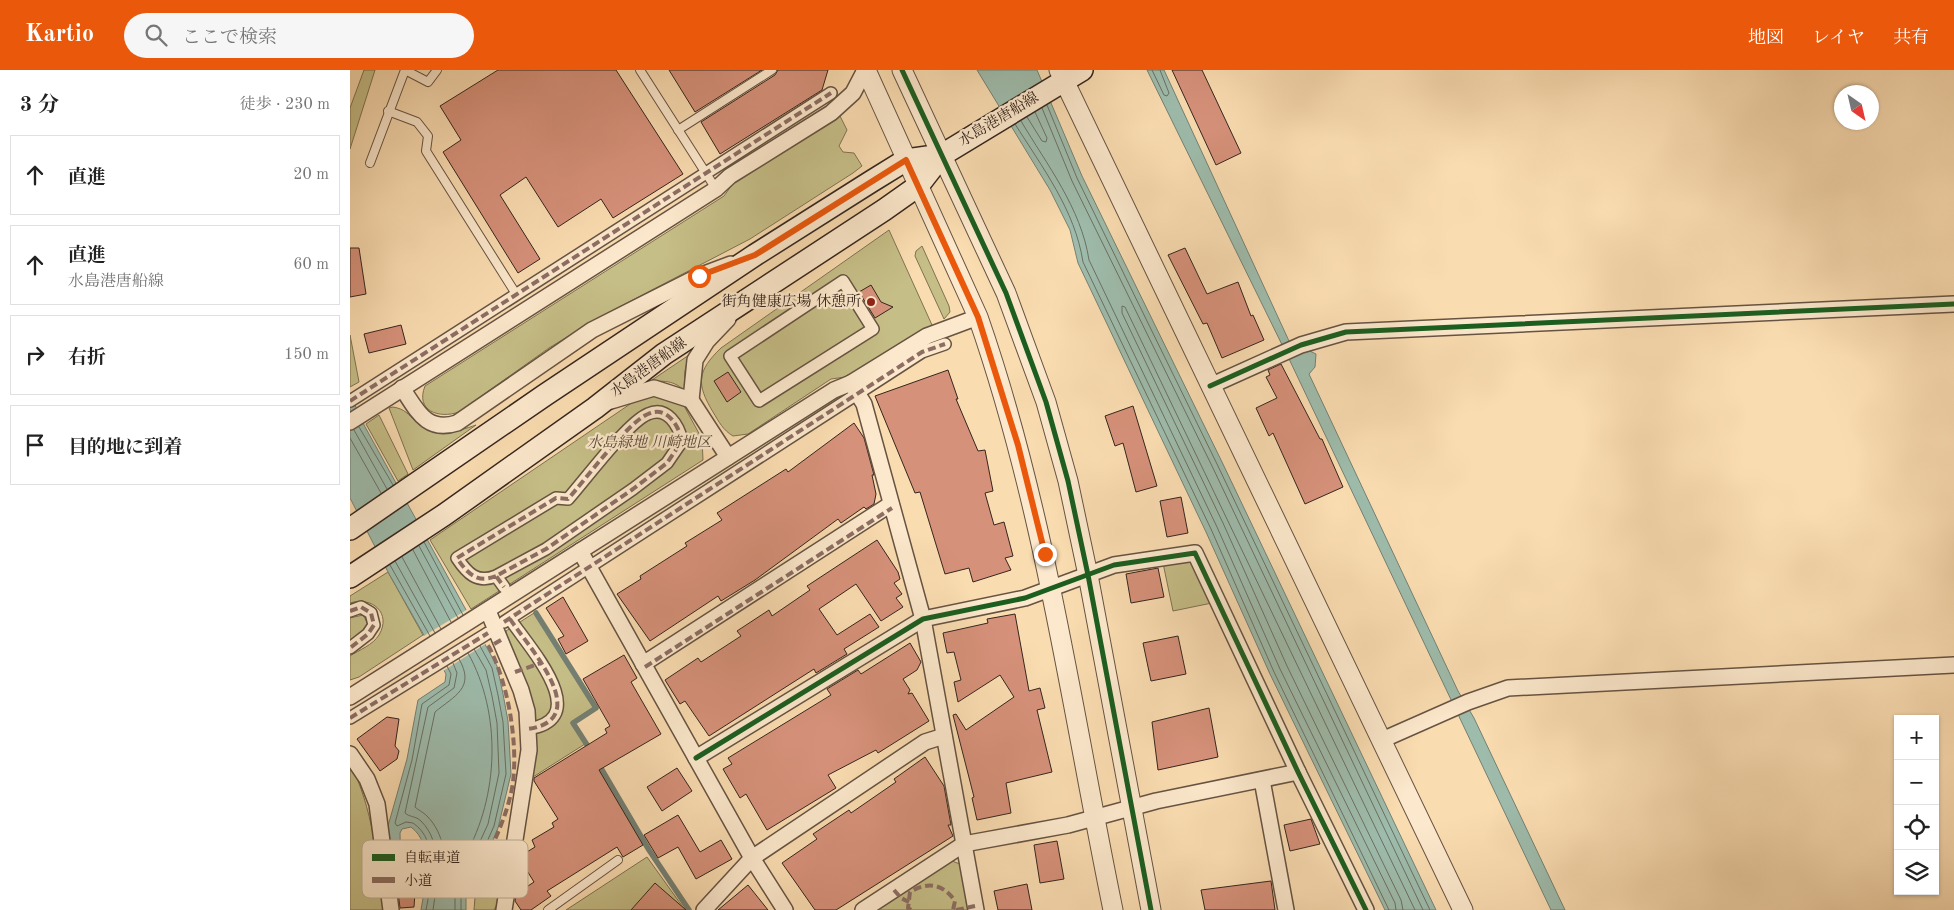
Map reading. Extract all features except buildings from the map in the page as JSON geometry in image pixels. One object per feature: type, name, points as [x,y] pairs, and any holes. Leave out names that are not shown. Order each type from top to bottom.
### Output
[{"type":"main road","name":"水島港唐船線","points":[[350,577],[430,524],[595,408],[664,354],[918,186],[942,155],[1064,77]]},
{"type":"main road","name":"水島港唐船線","points":[[353,527],[755,255],[906,160],[942,155]]},
{"type":"street","points":[[866,70],[978,317],[1031,495],[1113,910]]},
{"type":"street","points":[[350,422],[716,189],[730,176],[831,113],[853,93],[866,70]]},
{"type":"street","points":[[902,70],[987,250],[1023,335],[1046,402],[1065,472],[1088,575],[1151,910]]},
{"type":"street","points":[[1064,77],[1210,386],[1463,910]]},
{"type":"street","points":[[355,398],[831,93]]},
{"type":"street","points":[[402,388],[419,414],[429,423],[445,427],[457,423],[592,330],[699,276],[755,255]]},
{"type":"street","points":[[843,281],[873,329],[759,401],[730,356],[843,281]]},
{"type":"street","points":[[728,457],[692,400],[695,360],[707,341],[745,302]]},
{"type":"street","points":[[1210,386],[1301,345],[1346,332],[1954,304]]},
{"type":"street","points":[[528,729],[541,727],[554,716],[558,703],[556,692],[547,671],[507,621],[854,389],[927,336],[978,317]]},
{"type":"street","points":[[350,697],[834,390],[854,389],[922,352],[945,344]]},
{"type":"street","points":[[595,408],[620,397],[654,388],[692,400]]},
{"type":"street","points":[[854,389],[864,404],[922,619],[976,910]]},
{"type":"street","points":[[649,413],[663,414],[674,421],[679,428],[682,441],[667,463],[546,549],[496,576],[488,580],[476,578],[467,571],[457,558],[556,498],[568,499],[630,426],[649,413]]},
{"type":"street","points":[[644,665],[892,506]]},
{"type":"street","points":[[580,552],[752,858],[785,910]]},
{"type":"street","points":[[696,758],[922,619],[1025,598],[1114,566],[1196,553],[1298,772],[1366,910]]},
{"type":"street","points":[[496,576],[504,587]]},
{"type":"street","points":[[350,611],[361,607],[371,613],[374,625],[368,634],[350,648]]},
{"type":"street","points":[[488,611],[518,681],[527,711],[530,750],[515,840]]},
{"type":"street","points":[[350,718],[483,635]]},
{"type":"street","points":[[1382,740],[1468,702],[1508,688],[1954,665]]},
{"type":"street","points":[[704,910],[752,858],[924,742],[944,736]]},
{"type":"street","points":[[350,754],[367,779],[377,804],[382,840]]},
{"type":"street","points":[[863,910],[964,844],[1094,818],[1132,807],[1298,772]]},
{"type":"street","points":[[1262,780],[1286,910]]},
{"type":"lane","points":[[370,163],[405,70],[428,82],[436,70]]},
{"type":"lane","points":[[640,70],[716,189]]},
{"type":"lane","points":[[678,130],[772,70]]},
{"type":"lane","points":[[388,111],[417,122],[428,136],[426,151],[516,294]]},
{"type":"lane","points":[[548,910],[618,860]]},
{"type":"green space","points":[[364,70],[375,70],[350,149],[350,108]]},
{"type":"green space","points":[[839,114],[847,130],[839,146],[843,152],[854,153],[862,166],[853,173],[750,239],[598,318],[549,348],[459,412],[451,414],[437,413],[426,407],[423,402],[425,386],[724,196],[737,178]]},
{"type":"green space","name":"水島緑地 川崎地区","points":[[889,230],[932,325],[853,376],[831,379],[748,434],[733,436],[726,431],[707,402],[702,386],[703,371],[713,356],[721,348]]},
{"type":"green space","points":[[922,246],[949,306],[950,312],[944,319],[915,256],[916,251]]},
{"type":"green space","points":[[350,335],[359,382],[350,387]]},
{"type":"green space","points":[[692,353],[685,373],[688,394],[679,386],[670,382],[649,382]]},
{"type":"green space","name":"水島緑地 川崎地区","points":[[655,396],[683,404],[702,439],[703,460],[471,609],[430,540],[639,398]]},
{"type":"green space","points":[[393,407],[406,412],[416,422],[430,431],[453,432],[476,425],[413,470],[389,408]]},
{"type":"green space","points":[[379,415],[408,474],[398,481],[366,424]]},
{"type":"green space","points":[[1188,559],[1195,563],[1212,603],[1173,611],[1163,563]]},
{"type":"green space","points":[[388,572],[423,635],[359,677],[350,680],[350,656],[376,639],[383,620],[378,608],[366,602],[350,603],[350,596]]},
{"type":"green space","points":[[534,613],[594,707],[571,722],[585,744],[533,777],[534,738],[529,699],[523,674],[510,648],[506,631]]},
{"type":"green space","points":[[363,615],[368,624],[362,633],[350,640],[350,618]]},
{"type":"green space","points":[[350,763],[364,798],[374,840],[362,840],[362,898],[384,898],[386,910],[350,910]]},
{"type":"green space","points":[[647,857],[685,910],[566,910]]},
{"type":"green space","points":[[952,861],[960,864],[969,910],[876,910]]},
{"type":"green space","points":[[475,898],[500,898],[494,910],[474,910]]},
{"type":"water","points":[[977,70],[1037,70],[1082,176],[1222,462],[1436,910],[1385,910],[1270,674],[1206,532],[1078,263],[1070,230],[1050,190]]},
{"type":"water","points":[[1147,70],[1164,70],[1289,341],[1316,354],[1315,367],[1309,374],[1458,691],[1474,718],[1565,910],[1551,910],[1290,361]]},
{"type":"water","points":[[350,394],[364,425],[497,666],[508,721],[511,774],[498,828],[493,840],[421,840],[411,827],[402,829],[400,840],[390,840],[388,826],[407,759],[418,700],[445,682],[446,674],[388,572],[350,498]]},
{"type":"water","points":[[423,898],[466,898],[466,910],[421,910]]},
{"type":"pier","points":[[468,609],[487,643],[443,671],[422,637]]},
{"type":"waterway","points":[[536,613],[596,708],[573,723],[591,751]]},
{"type":"waterway","points":[[598,763],[649,850],[689,910]]},
{"type":"marked path","points":[[350,401],[831,93]]},
{"type":"marked path","points":[[504,622],[922,352],[945,344]]},
{"type":"marked path","points":[[496,576],[483,579],[473,576],[457,558],[556,498],[568,499],[618,439],[640,419],[655,412],[661,412],[671,418],[678,429],[682,441],[667,463],[546,549],[496,576],[504,587]]},
{"type":"marked path","points":[[645,667],[892,508]]},
{"type":"marked path","points":[[350,611],[361,607],[371,613],[374,625],[368,634],[350,648]]},
{"type":"marked path","points":[[510,619],[541,663],[551,680],[557,697],[556,711],[547,722],[528,729]]},
{"type":"marked path","points":[[350,718],[488,633]]},
{"type":"marked path","points":[[495,840],[505,815],[511,793],[514,766],[513,731],[510,713],[496,661],[489,647],[501,640]]},
{"type":"marked path","points":[[515,672],[541,663]]},
{"type":"marked path","points":[[911,910],[908,908],[910,892],[923,886],[935,886],[945,891],[955,901],[953,910]]},
{"type":"marked path","points":[[894,890],[901,898],[909,902]]},
{"type":"marked path","points":[[956,910],[975,906]]},
{"type":"cycle path","points":[[902,70],[1006,293],[1046,402],[1068,481],[1088,575],[1151,910]]},
{"type":"cycle path","points":[[1210,386],[1301,345],[1346,332],[1954,304]]},
{"type":"cycle path","points":[[696,758],[923,619],[1025,598],[1114,565],[1195,553],[1298,772],[1366,910]]},
{"type":"place","name":"街角健康広場 休憩所","points":[[871,302]]},
{"type":"route","points":[[699,276],[755,255],[906,160],[978,317],[990,350],[1018,445],[1045,554]]}]
